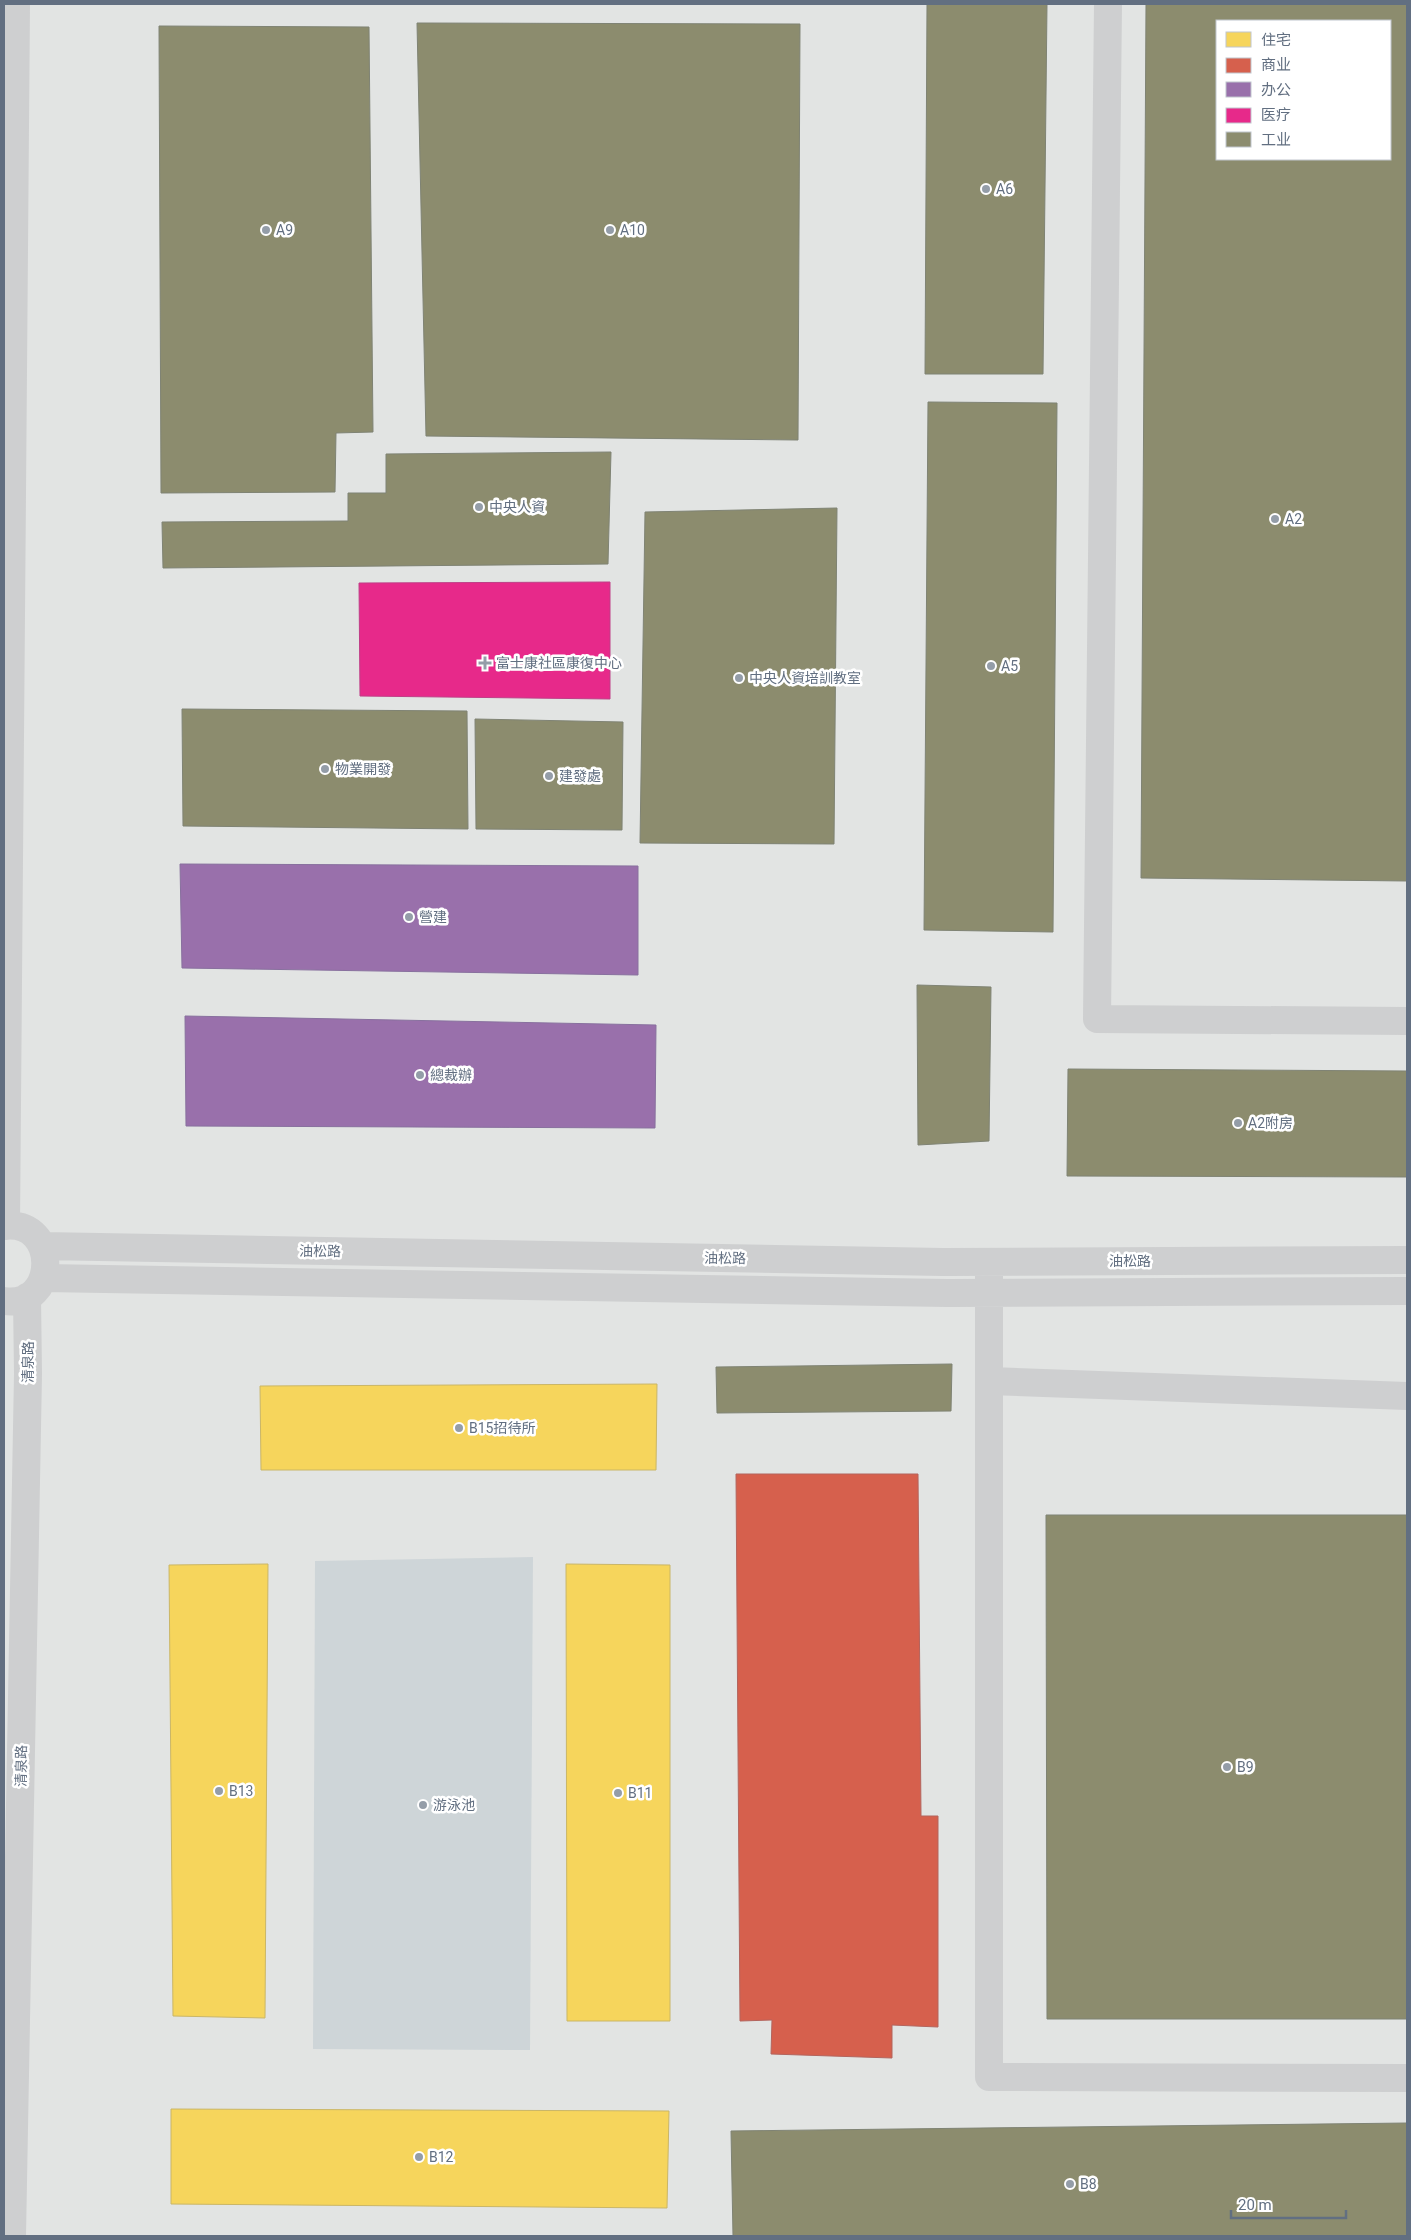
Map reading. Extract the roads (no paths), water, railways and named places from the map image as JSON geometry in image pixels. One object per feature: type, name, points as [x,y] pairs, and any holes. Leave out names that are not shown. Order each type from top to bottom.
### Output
[{"type":"street","points":[[16,4],[8,381],[5,1226],[17,1226],[27,1230],[42,1246],[46,1256],[25,1292]]},
{"type":"street","points":[[1108,4],[1097,1018],[1407,1021]]},
{"type":"street","name":"油松路","points":[[42,1246],[989,1262],[1407,1260]]},
{"type":"street","points":[[989,1262],[989,2077],[1407,2078]]},
{"type":"street","points":[[25,1292],[1407,1291]]},
{"type":"street","name":"清泉路","points":[[12,2236],[28,1374],[25,1292]]},
{"type":"street","points":[[990,1381],[1407,1396]]},
{"type":"place","name":"A6","points":[[986,189]]},
{"type":"place","name":"A9","points":[[266,230]]},
{"type":"place","name":"A10","points":[[610,230]]},
{"type":"place","name":"中央人資","points":[[479,507]]},
{"type":"place","name":"A2","points":[[1275,519]]},
{"type":"place","name":"富士康社區康復中心","points":[[485,663]]},
{"type":"place","name":"A5","points":[[991,666]]},
{"type":"place","name":"中央人資培訓教室","points":[[739,678]]},
{"type":"place","name":"物業開發","points":[[325,769]]},
{"type":"place","name":"建發處","points":[[549,776]]},
{"type":"place","name":"營建","points":[[409,917]]},
{"type":"place","name":"總裁辦","points":[[420,1075]]},
{"type":"place","name":"A2附房","points":[[1238,1123]]},
{"type":"place","name":"B15招待所","points":[[459,1428]]},
{"type":"place","name":"B9","points":[[1227,1767]]},
{"type":"place","name":"B13","points":[[219,1791]]},
{"type":"place","name":"B11","points":[[618,1793]]},
{"type":"place","name":"游泳池","points":[[423,1805]]},
{"type":"place","name":"B12","points":[[419,2157]]},
{"type":"place","name":"B8","points":[[1070,2184]]}]
